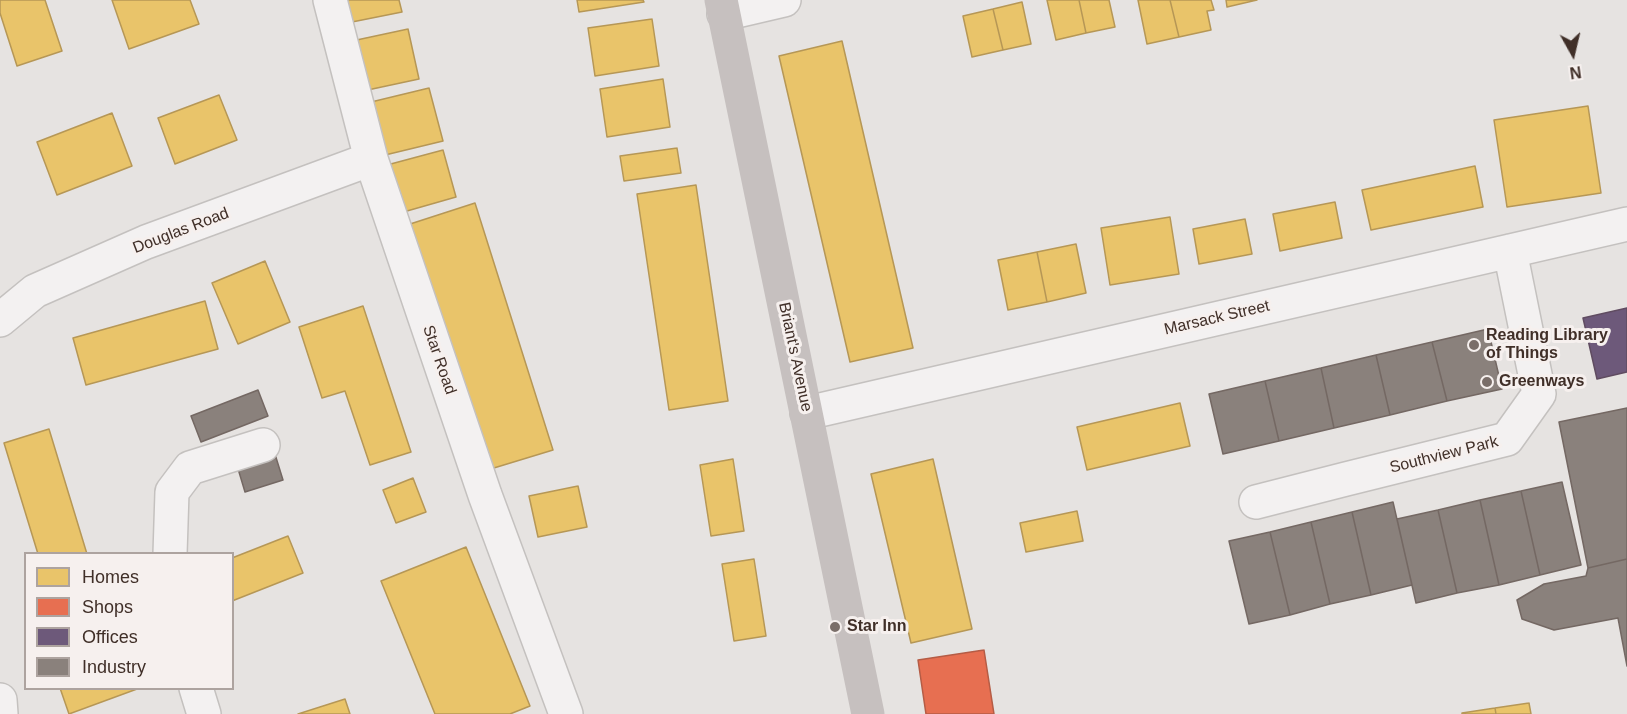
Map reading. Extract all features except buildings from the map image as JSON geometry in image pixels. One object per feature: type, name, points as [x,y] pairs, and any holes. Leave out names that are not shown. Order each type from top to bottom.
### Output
[{"type":"main road","name":"Briant's Avenue","points":[[723,7],[868,714]]},
{"type":"street","name":"Star Road","points":[[330,0],[371,159],[485,495],[563,706]]},
{"type":"street","points":[[723,7],[784,0]]},
{"type":"street","name":"Douglas Road","points":[[0,320],[35,291],[146,242],[371,159]]},
{"type":"street","name":"Marsack Street","points":[[807,413],[1627,224]]},
{"type":"street","name":"Southview Park","points":[[1256,502],[1507,439],[1539,394],[1510,251]]},
{"type":"street","points":[[170,552],[172,492],[190,468],[263,446]]},
{"type":"street","points":[[197,690],[204,714]]},
{"type":"street","points":[[0,700],[1,714]]},
{"type":"place","name":"Reading Library of Things","points":[[1474,345]]},
{"type":"place","name":"Greenways","points":[[1487,382]]},
{"type":"place","name":"Star Inn","points":[[835,627]]}]
